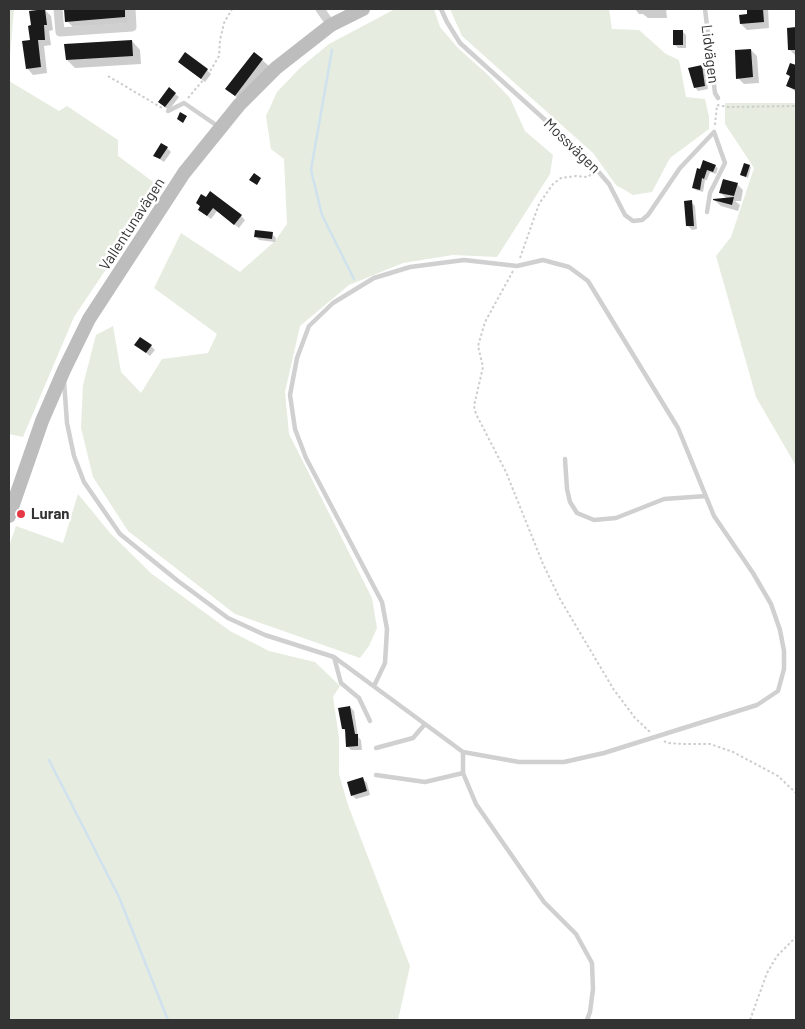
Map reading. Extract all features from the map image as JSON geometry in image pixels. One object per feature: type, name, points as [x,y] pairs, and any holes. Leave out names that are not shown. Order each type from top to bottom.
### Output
[{"type":"main road","name":"Vallentunavägen","points":[[9,516],[42,421],[64,370],[89,320],[184,173],[239,105],[276,68],[331,26],[363,9]]},
{"type":"street","points":[[58,9],[60,32],[132,27],[131,9]]},
{"type":"street","points":[[320,9],[331,26]]},
{"type":"lane","name":"Mossvägen","points":[[441,9],[460,43],[585,156],[609,184],[625,215],[633,220],[642,220],[648,215],[680,168],[714,132]]},
{"type":"lane","name":"Lidvägen","points":[[705,9],[715,93],[718,98]]},
{"type":"lane","points":[[168,112],[184,103],[220,128]]},
{"type":"lane","points":[[707,212],[710,192],[724,163],[714,132]]},
{"type":"lane","points":[[64,370],[67,424],[74,456],[84,482],[120,534],[178,581],[228,618],[265,635],[334,657],[463,752],[519,762],[564,762],[656,738],[757,706],[778,691],[784,669],[784,651],[780,630],[771,604],[714,516],[678,428],[588,281],[568,267],[543,260],[517,266],[464,260],[410,267],[374,278],[333,303],[309,326],[297,358],[290,395],[295,429],[306,458],[382,602],[387,629],[385,663],[374,686]]},
{"type":"lane","points":[[565,459],[570,502],[577,513],[594,520],[616,518],[664,499],[706,496]]},
{"type":"lane","points":[[334,657],[341,683],[359,698],[370,720]]},
{"type":"lane","points":[[376,748],[413,738],[425,724]]},
{"type":"lane","points":[[463,752],[463,773],[476,804],[544,902],[576,934],[592,963],[593,989],[587,1020]]},
{"type":"lane","points":[[376,775],[425,782],[463,773]]},
{"type":"path","points":[[184,103],[209,72],[219,56],[224,23],[232,9]]},
{"type":"path","points":[[108,76],[168,112]]},
{"type":"path","points":[[714,132],[718,98]]},
{"type":"path","points":[[717,105],[728,107],[796,106]]},
{"type":"path","points":[[596,169],[588,177],[561,178],[553,184],[539,204],[528,240],[517,266],[485,322],[478,346],[483,367],[474,406],[476,414],[506,472],[560,599],[614,690],[635,718],[656,738],[667,743],[710,744],[733,752],[778,776],[796,793]]},
{"type":"path","points":[[750,1020],[767,972],[777,956],[796,937]]},
{"type":"shaded area","points":[[9,9],[14,9],[9,68]]},
{"type":"shaded area","points":[[395,9],[434,9],[440,27],[458,48],[510,98],[525,131],[553,155],[550,174],[497,257],[453,255],[403,263],[349,285],[300,326],[285,392],[289,434],[372,598],[377,628],[369,646],[360,658],[235,614],[128,531],[93,477],[81,428],[83,385],[96,335],[113,326],[121,372],[141,393],[162,359],[208,353],[217,334],[154,288],[181,233],[240,272],[275,241],[287,224],[284,159],[271,149],[266,116],[277,92],[301,67],[329,44]]},
{"type":"shaded area","points":[[450,9],[609,9],[612,29],[639,30],[666,54],[679,60],[686,97],[705,99],[709,117],[709,129],[670,158],[652,192],[633,195],[616,185],[593,153],[462,36]]},
{"type":"shaded area","points":[[9,81],[59,111],[67,106],[118,140],[118,156],[163,189],[145,211],[74,317],[23,437],[9,434]]},
{"type":"shaded area","points":[[725,103],[796,103],[796,466],[756,397],[716,256],[731,237],[754,168],[725,124]]},
{"type":"shaded area","points":[[78,494],[111,534],[152,574],[230,631],[269,651],[315,662],[340,686],[333,697],[339,738],[339,774],[348,805],[410,966],[398,1020],[9,1020],[9,546],[16,526],[63,543]]},
{"type":"building","points":[[45,9],[47,25],[44,25],[45,40],[38,40],[41,67],[26,69],[22,41],[30,40],[28,26],[31,25],[29,11]]},
{"type":"building","points":[[64,9],[125,9],[125,17],[65,22]]},
{"type":"building","points":[[747,9],[763,9],[764,22],[740,24],[739,15],[747,14]]},
{"type":"building","points":[[796,27],[796,50],[788,50],[787,28]]},
{"type":"building","points":[[673,30],[683,30],[683,45],[673,45]]},
{"type":"building","points":[[132,40],[133,56],[66,60],[64,44]]},
{"type":"building","points":[[751,49],[753,77],[736,79],[735,50]]},
{"type":"building","points":[[185,52],[208,69],[201,79],[178,62]]},
{"type":"building","points":[[254,52],[263,59],[235,96],[225,89]]},
{"type":"building","points":[[790,63],[796,65],[796,90],[786,86],[790,76],[786,74]]},
{"type":"building","points":[[702,65],[705,86],[694,88],[688,68]]},
{"type":"building","points":[[169,87],[176,93],[165,107],[158,102]]},
{"type":"building","points":[[180,112],[187,116],[183,123],[177,119]]},
{"type":"building","points":[[161,143],[168,147],[160,159],[153,156]]},
{"type":"building","points":[[703,160],[716,165],[713,172],[707,170],[704,179],[702,178],[700,190],[692,188],[697,168],[700,169]]},
{"type":"building","points":[[744,163],[750,165],[746,177],[740,175]]},
{"type":"building","points":[[254,173],[261,178],[257,185],[249,180]]},
{"type":"building","points":[[723,179],[738,183],[734,196],[719,193]]},
{"type":"building","points":[[210,191],[242,215],[234,225],[213,208],[207,216],[198,210],[200,206],[196,203],[201,194],[206,197]]},
{"type":"building","points":[[734,197],[732,205],[713,200],[713,199]]},
{"type":"building","points":[[692,200],[694,226],[686,226],[684,201]]},
{"type":"building","points":[[255,230],[273,232],[272,239],[254,237]]},
{"type":"building","points":[[140,337],[152,345],[146,353],[134,345]]},
{"type":"building","points":[[350,706],[355,734],[358,734],[358,746],[346,747],[345,729],[342,729],[338,708]]},
{"type":"building","points":[[363,777],[367,791],[351,796],[347,782]]},
{"type":"waterway","points":[[332,50],[311,170],[322,215],[354,279]]},
{"type":"waterway","points":[[49,760],[119,897],[168,1020]]},
{"type":"place","name":"Luran","points":[[21,514]]}]
